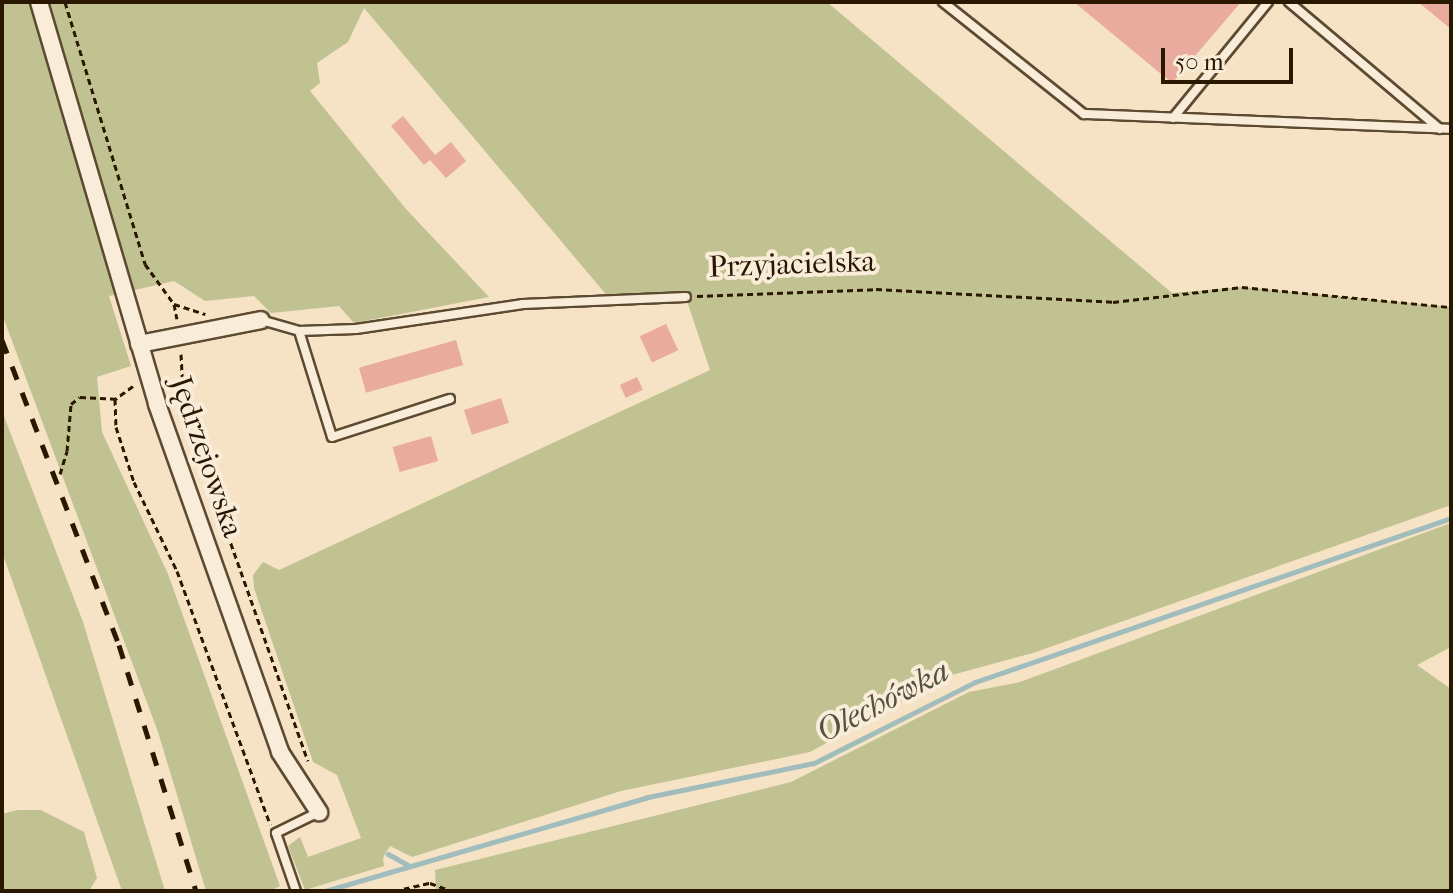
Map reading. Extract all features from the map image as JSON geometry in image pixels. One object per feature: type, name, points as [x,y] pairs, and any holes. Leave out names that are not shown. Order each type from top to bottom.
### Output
[{"type":"street","name":"Jędrzejowska","points":[[39,2],[149,378],[280,752],[319,812]]},
{"type":"street","name":"Przyjacielska","points":[[139,344],[261,320]]},
{"type":"lane","points":[[943,2],[1075,109],[1173,118],[1451,129]]},
{"type":"lane","points":[[1173,118],[1268,2]]},
{"type":"lane","points":[[1289,2],[1440,129]]},
{"type":"lane","name":"Przyjacielska","points":[[261,320],[299,331],[356,329],[523,304],[686,297]]},
{"type":"lane","points":[[299,331],[332,437],[450,399]]},
{"type":"lane","name":"Jędrzejowska","points":[[276,839],[282,826],[319,812]]},
{"type":"lane","points":[[276,839],[294,887]]},
{"type":"path","points":[[65,2],[145,264],[174,304],[180,335],[184,411],[310,773]]},
{"type":"path","name":"Przyjacielska","points":[[686,297],[876,289],[1113,302],[1242,287],[1451,307]]},
{"type":"path","points":[[60,474],[67,451],[71,404],[80,397],[115,399],[149,378]]},
{"type":"path","points":[[115,399],[116,427],[134,482],[177,571],[276,839]]},
{"type":"path","points":[[394,891],[430,883],[452,891]]},
{"type":"green space","points":[[2,2],[827,2],[1172,293],[1242,287],[1451,307],[1451,505],[1033,653],[948,676],[810,752],[621,791],[412,857],[390,846],[383,858],[384,866],[305,890],[288,846],[300,837],[308,857],[361,838],[337,775],[313,762],[254,588],[253,575],[263,562],[279,570],[710,370],[686,298],[610,299],[364,8],[348,42],[317,63],[320,83],[310,91],[406,209],[489,297],[354,323],[339,306],[271,313],[254,296],[205,301],[174,281],[109,296],[131,366],[97,377],[102,432],[168,574],[280,886],[270,891],[206,891],[158,732],[2,314]]},
{"type":"green space","points":[[2,411],[83,622],[165,891],[122,891],[2,552]]},
{"type":"green space","points":[[1451,523],[1451,647],[1417,665],[1451,689],[1451,891],[436,891],[435,870],[791,782],[969,692],[1020,682]]},
{"type":"green space","points":[[17,810],[41,810],[84,832],[97,878],[89,891],[2,891],[2,814]]},
{"type":"building","points":[[1074,2],[1241,2],[1172,83]]},
{"type":"building","points":[[1418,2],[1451,2],[1451,29]]},
{"type":"building","points":[[403,116],[435,155],[451,142],[466,161],[446,178],[430,160],[424,165],[391,126]]},
{"type":"building","points":[[666,324],[678,350],[652,363],[640,336]]},
{"type":"building","points":[[456,340],[463,365],[366,393],[359,368]]},
{"type":"building","points":[[637,377],[643,390],[626,398],[620,385]]},
{"type":"building","points":[[501,398],[509,423],[472,435],[464,410]]},
{"type":"building","points":[[431,436],[438,461],[400,472],[393,447]]},
{"type":"waterway","name":"Olechówka","points":[[325,891],[648,797],[814,763],[975,682],[1451,518]]},
{"type":"waterway","points":[[388,854],[408,865]]},
{"type":"railway","points":[[2,340],[119,645],[196,891]]}]
